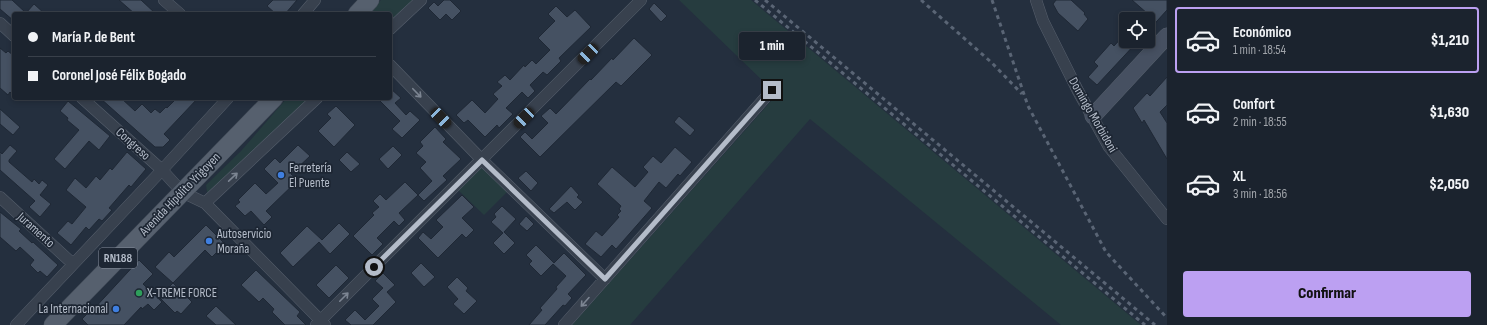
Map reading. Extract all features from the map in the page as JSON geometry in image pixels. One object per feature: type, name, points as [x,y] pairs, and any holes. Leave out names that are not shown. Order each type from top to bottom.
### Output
[{"type":"main road","points":[[359,12],[370,0]]},
{"type":"main road","name":"Avenida Hipólito Yrigoyen","points":[[53,325],[272,100]]},
{"type":"street","points":[[164,0],[178,12]]},
{"type":"street","points":[[305,12],[315,0]]},
{"type":"street","points":[[392,27],[421,0]]},
{"type":"street","points":[[182,192],[205,203],[321,323],[641,0]]},
{"type":"street","name":"Domingo Morbidoni","points":[[1036,0],[1043,21],[1078,91],[1109,146],[1167,219]]},
{"type":"street","points":[[0,23],[12,34]]},
{"type":"street","points":[[1093,116],[1167,36]]},
{"type":"street","points":[[392,67],[482,160],[605,279]]},
{"type":"street","points":[[564,325],[772,90]]},
{"type":"street","name":"Congreso","points":[[84,100],[162,170],[182,192]]},
{"type":"street","points":[[16,325],[226,100]]},
{"type":"street","name":"Avenida Hipólito Yrigoyen","points":[[205,203],[315,100]]},
{"type":"street","name":"Juramento","points":[[0,197],[73,264]]},
{"type":"green space","points":[[381,0],[413,0],[392,21],[392,12],[369,12]]},
{"type":"green space","points":[[679,0],[751,0],[1141,325],[1061,325],[810,119],[630,325],[572,325],[779,92],[776,85],[766,84]]},
{"type":"green space","points":[[285,100],[310,100],[212,192],[207,192],[206,185],[241,151]]},
{"type":"green space","points":[[482,166],[508,191],[484,215],[458,190]]},
{"type":"building","points":[[0,0],[12,0],[25,12],[12,12],[12,19],[0,9]]},
{"type":"building","points":[[119,0],[141,0],[154,12],[133,12]]},
{"type":"building","points":[[273,0],[297,0],[287,12],[274,12],[267,6]]},
{"type":"building","points":[[444,0],[450,0],[461,11],[452,20],[446,14],[440,20],[428,8],[434,2],[438,6]]},
{"type":"building","points":[[1056,0],[1071,0],[1085,13],[1084,14],[1088,19],[1078,31],[1058,13],[1053,4]]},
{"type":"building","points":[[1132,0],[1167,0],[1167,10],[1155,23],[1155,12],[1146,12]]},
{"type":"building","points":[[654,3],[667,16],[661,22],[649,9]]},
{"type":"building","points":[[34,4],[43,12],[27,12]]},
{"type":"building","points":[[556,6],[567,17],[575,10],[591,27],[559,58],[561,61],[547,75],[543,72],[530,85],[535,91],[528,98],[522,92],[506,108],[513,114],[499,128],[497,125],[485,137],[468,120],[464,123],[456,115],[472,100],[485,113],[498,99],[493,94],[502,86],[497,82],[505,75],[510,80],[524,65],[525,67],[532,60],[536,64],[550,50],[538,38],[555,21],[548,14]]},
{"type":"building","points":[[634,38],[652,55],[621,86],[616,82],[540,157],[520,137],[525,132],[532,139],[548,123],[541,116],[550,108],[556,114],[590,79],[591,80],[612,58],[613,60]]},
{"type":"building","points":[[1119,41],[1119,48],[1131,48],[1097,85],[1088,77],[1098,66],[1094,62],[1111,43],[1114,46]]},
{"type":"building","points":[[0,48],[6,53],[8,51],[12,54],[12,94],[10,92],[8,95],[0,88]]},
{"type":"building","points":[[1167,77],[1167,105],[1160,112],[1167,123],[1167,159],[1144,120],[1142,123],[1133,108],[1147,93],[1150,96]]},
{"type":"building","points":[[392,90],[401,98],[395,103],[406,115],[410,111],[420,120],[402,138],[392,129],[400,121],[379,100],[392,100]]},
{"type":"building","points":[[102,100],[123,100],[135,111],[142,104],[151,113],[155,109],[160,113],[175,100],[196,100],[164,134],[170,140],[163,147],[155,147]]},
{"type":"building","points":[[68,101],[110,136],[99,150],[89,141],[65,169],[54,159],[79,130],[67,120],[68,118],[60,111]]},
{"type":"building","points":[[336,106],[355,125],[334,147],[318,131],[331,118],[327,114]]},
{"type":"building","points":[[0,109],[20,127],[13,135],[0,124]]},
{"type":"building","points":[[679,116],[695,130],[690,136],[674,122]]},
{"type":"building","points":[[435,127],[446,139],[443,142],[461,159],[443,176],[447,180],[424,201],[418,195],[432,181],[420,168],[426,162],[416,153],[423,146],[420,142]]},
{"type":"building","points":[[10,145],[17,151],[9,162],[32,182],[34,179],[39,184],[42,180],[48,185],[40,195],[51,204],[40,217],[29,207],[35,201],[0,170],[0,152],[2,154]]},
{"type":"building","points":[[298,145],[310,156],[291,174],[298,180],[266,211],[272,217],[264,225],[251,211],[245,216],[235,206],[240,202],[238,200],[255,183],[266,194],[278,183],[264,169],[275,158],[280,163]]},
{"type":"building","points":[[393,146],[402,155],[388,169],[379,159]]},
{"type":"building","points":[[675,147],[692,162],[680,176],[678,174],[666,188],[659,182],[644,201],[652,208],[616,249],[612,245],[601,257],[585,244],[596,231],[602,236],[619,217],[617,215],[621,211],[619,209],[621,206],[597,184],[612,167],[635,187],[648,172],[643,167],[653,156],[661,163]]},
{"type":"building","points":[[127,152],[146,169],[131,187],[129,185],[109,208],[112,210],[102,221],[99,219],[89,230],[86,227],[71,245],[57,233],[68,221],[72,224],[86,207],[66,190],[75,178],[86,188],[96,176],[100,180],[110,168],[112,170]]},
{"type":"building","points":[[347,152],[360,164],[351,172],[339,160]]},
{"type":"building","points":[[526,171],[538,183],[531,191],[518,178]]},
{"type":"building","points":[[405,182],[418,195],[399,213],[405,220],[399,226],[394,221],[377,238],[383,244],[372,255],[353,236],[374,215],[372,213],[379,207],[373,201],[380,194],[386,200]]},
{"type":"building","points":[[571,186],[579,195],[577,197],[583,202],[575,210],[567,202],[554,213],[549,209]]},
{"type":"building","points":[[462,195],[474,207],[462,218],[474,230],[466,238],[462,234],[438,258],[418,238],[423,232],[431,239],[443,227],[436,220]]},
{"type":"building","points":[[502,206],[516,219],[504,232],[515,243],[504,254],[493,243],[503,233],[491,222],[496,217],[494,214]]},
{"type":"building","points":[[0,212],[21,229],[19,231],[58,265],[47,277],[40,271],[38,273],[30,265],[34,260],[20,247],[16,251],[0,237]]},
{"type":"building","points":[[526,216],[534,224],[527,231],[519,224]]},
{"type":"building","points":[[339,223],[350,234],[330,254],[319,242],[293,267],[280,253],[307,226],[322,240]]},
{"type":"building","points":[[206,225],[225,244],[212,257],[205,250],[173,283],[155,267],[169,252],[174,257]]},
{"type":"building","points":[[536,245],[554,263],[564,253],[586,275],[568,294],[572,298],[565,306],[563,305],[545,325],[529,325],[542,310],[540,308],[557,289],[556,287],[566,276],[553,264],[541,276],[529,264],[532,261],[526,255]]},
{"type":"building","points":[[139,260],[153,274],[143,284],[162,302],[154,310],[148,304],[142,309],[141,307],[124,325],[88,325],[82,319],[91,310],[92,311]]},
{"type":"building","points":[[421,263],[435,277],[424,287],[411,273]]},
{"type":"building","points":[[336,265],[349,278],[329,298],[316,285]]},
{"type":"building","points":[[256,270],[300,312],[297,316],[306,325],[285,325],[272,312],[274,309],[263,298],[259,302],[241,285]]},
{"type":"building","points":[[383,273],[395,285],[387,292],[396,302],[373,325],[351,325],[345,320],[355,310],[365,320],[379,306],[372,299],[383,288],[375,281]]},
{"type":"building","points":[[457,277],[468,288],[466,291],[477,301],[464,314],[453,304],[458,299],[447,287]]},
{"type":"building","points":[[173,283],[192,302],[181,314],[177,311],[175,313],[159,297]]},
{"type":"building","points":[[216,306],[236,325],[216,325],[206,316]]},
{"type":"railway","points":[[755,0],[1145,325]]},
{"type":"railway","points":[[765,0],[1155,325]]},
{"type":"railway","points":[[921,0],[991,62],[1022,94]]},
{"type":"railway","points":[[992,0],[1028,106],[1106,252],[1167,318]]},
{"type":"place","name":"Ferretería El Puente","points":[[281,175]]},
{"type":"place","name":"Autoservicio Moraña","points":[[209,241]]},
{"type":"place","name":"X-TREME FORCE","points":[[139,293]]},
{"type":"place","name":"La Internacional","points":[[116,309]]},
{"type":"route","points":[[374,267],[482,160],[605,279],[772,90]]}]
